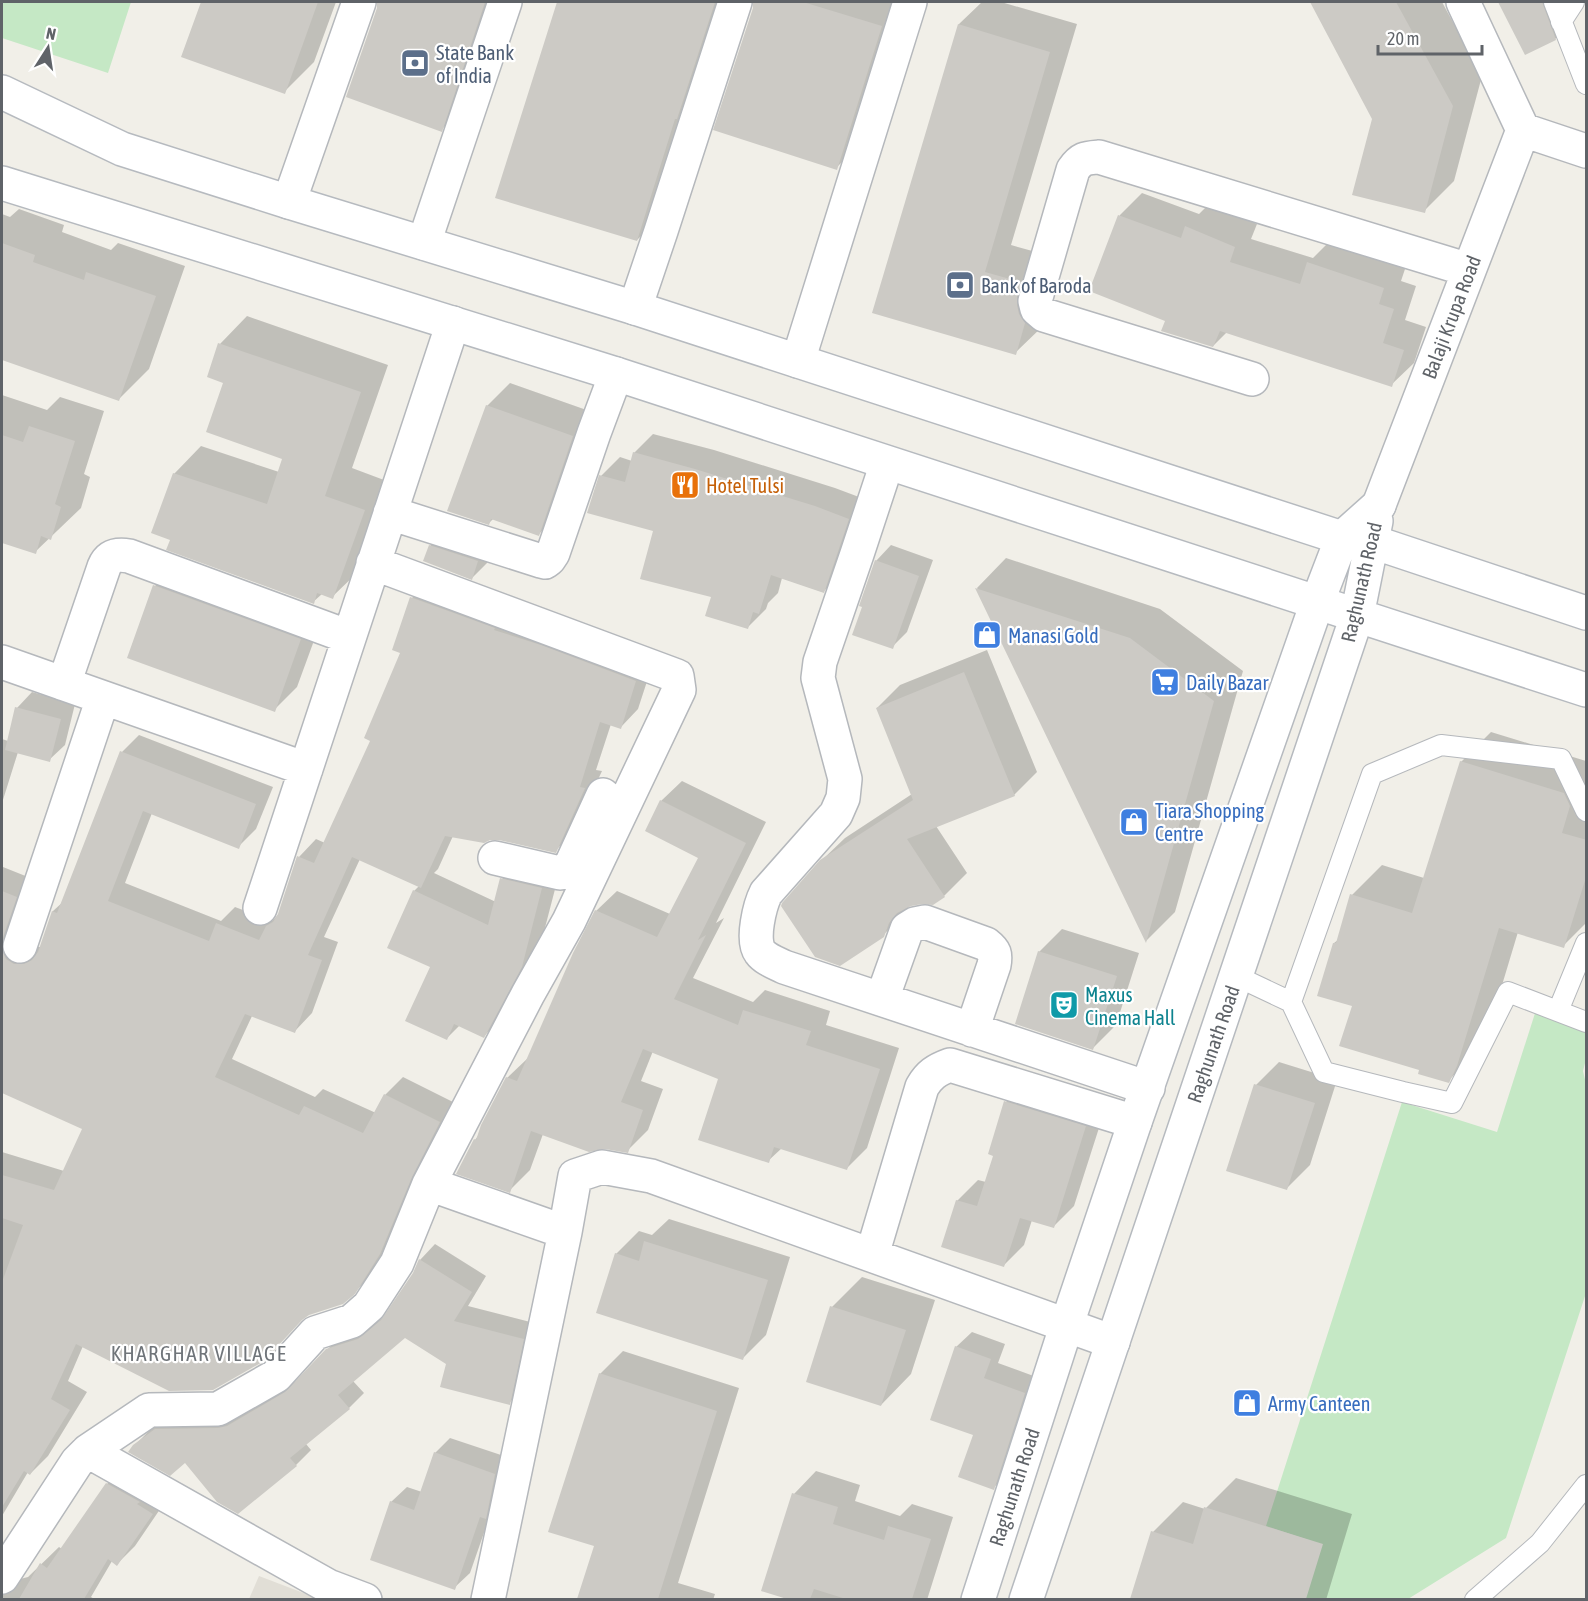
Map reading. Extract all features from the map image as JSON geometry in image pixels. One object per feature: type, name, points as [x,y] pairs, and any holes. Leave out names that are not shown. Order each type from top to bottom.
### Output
[{"type":"street","points":[[289,202],[359,2]]},
{"type":"street","points":[[424,243],[505,2]]},
{"type":"street","points":[[635,308],[735,2]]},
{"type":"street","points":[[798,361],[908,2]]},
{"type":"street","points":[[1463,2],[1523,130],[1587,151]]},
{"type":"street","points":[[2,92],[122,149],[635,308],[1587,613]]},
{"type":"street","name":"Balaji Krupa Road","points":[[1379,505],[1523,130]]},
{"type":"street","points":[[1252,379],[1044,315],[1037,309],[1035,301],[1078,162],[1089,158],[1099,158],[1469,270]]},
{"type":"street","points":[[2,183],[616,374],[1587,690]]},
{"type":"street","points":[[260,908],[453,323]]},
{"type":"street","points":[[390,513],[545,562],[553,553],[616,374]]},
{"type":"street","points":[[887,463],[820,662],[819,678],[845,779],[843,798],[836,814],[766,893],[759,912],[756,942],[760,952],[784,967],[1148,1088]]},
{"type":"street","name":"Raghunath Road","points":[[978,1599],[1135,1122],[1317,603],[1379,505]]},
{"type":"street","name":"Raghunath Road","points":[[1026,1599],[1357,616],[1357,540]]},
{"type":"street","points":[[63,684],[106,561],[120,554],[349,637]]},
{"type":"street","points":[[2,1577],[77,1462],[88,1451],[149,1410],[218,1409],[276,1376],[315,1333],[352,1321],[369,1306],[397,1263],[429,1184],[528,994],[569,921],[608,797],[678,690],[677,676],[374,563]]},
{"type":"street","points":[[2,662],[306,769]]},
{"type":"street","points":[[20,946],[103,698]]},
{"type":"street","points":[[495,858],[560,873],[590,851]]},
{"type":"street","points":[[882,999],[907,929],[925,922],[986,944],[994,950],[996,955],[994,965],[972,1030]]},
{"type":"street","points":[[872,1255],[922,1088],[937,1070],[950,1065],[1135,1122]]},
{"type":"street","points":[[488,1599],[575,1176],[602,1167],[651,1176],[1113,1342]]},
{"type":"street","points":[[429,1184],[565,1232]]},
{"type":"street","points":[[88,1451],[328,1586],[365,1599]]},
{"type":"lane","points":[[1554,2],[1587,84]]},
{"type":"lane","points":[[1562,22],[1574,2]]},
{"type":"lane","points":[[1292,1002],[1372,774],[1441,745],[1561,759],[1587,811]]},
{"type":"lane","points":[[1558,1011],[1587,943]]},
{"type":"lane","points":[[1236,976],[1292,1002],[1324,1072],[1452,1103],[1508,992],[1587,1022]]},
{"type":"lane","points":[[1475,1599],[1540,1543],[1587,1485]]},
{"type":"shaded area","points":[[259,1576],[314,1597],[313,1599],[249,1599]]},
{"type":"green space","points":[[2,2],[131,2],[108,73],[2,38]]},
{"type":"green space","points":[[1537,1007],[1586,1023],[1586,1059],[1583,1071],[1586,1084],[1586,1293],[1506,1538],[1408,1599],[1293,1600],[1311,1541],[1266,1526],[1402,1102],[1497,1132]]},
{"type":"building","points":[[201,2],[318,2],[285,94],[181,57]]},
{"type":"building","points":[[377,2],[485,2],[442,132],[346,97],[377,8]]},
{"type":"building","points":[[557,2],[715,2],[637,241],[495,198]]},
{"type":"building","points":[[753,2],[803,2],[882,26],[837,170],[713,130]]},
{"type":"building","points":[[1310,2],[1396,2],[1453,106],[1425,213],[1352,195],[1372,119]]},
{"type":"building","points":[[1498,2],[1542,2],[1556,40],[1525,55]]},
{"type":"building","points":[[958,24],[1050,52],[985,272],[1021,282],[1017,305],[1019,314],[1025,323],[1016,355],[872,313]]},
{"type":"building","points":[[1118,215],[1181,238],[1185,226],[1235,247],[1230,262],[1300,284],[1307,262],[1384,288],[1379,304],[1394,309],[1383,343],[1404,350],[1392,387],[1220,331],[1213,347],[1161,331],[1165,321],[1089,291]]},
{"type":"building","points":[[2,243],[35,255],[33,262],[84,280],[86,272],[156,296],[119,401],[2,360]]},
{"type":"building","points":[[218,343],[361,392],[325,496],[365,510],[333,599],[317,593],[314,604],[166,550],[170,540],[151,533],[173,473],[267,504],[282,459],[206,432],[223,383],[207,377]]},
{"type":"building","points":[[486,405],[573,436],[539,536],[491,519],[489,525],[447,511]]},
{"type":"building","points":[[29,426],[75,441],[55,504],[61,507],[51,540],[41,536],[36,554],[2,543],[2,435],[23,442]]},
{"type":"building","points":[[633,452],[815,506],[849,519],[824,593],[771,575],[759,614],[753,612],[748,629],[705,616],[711,597],[640,579],[653,531],[587,513],[599,475],[625,482]]},
{"type":"building","points":[[429,545],[478,561],[472,580],[423,561]]},
{"type":"building","points":[[875,560],[919,576],[893,649],[852,635],[862,607],[859,606]]},
{"type":"building","points":[[153,585],[301,639],[275,712],[127,658]]},
{"type":"building","name":"Tiara Shopping Centre","points":[[975,588],[1130,638],[1214,701],[1146,943]]},
{"type":"building","points":[[410,597],[636,681],[621,729],[600,722],[580,787],[585,788],[556,853],[499,840],[484,843],[445,836],[421,888],[352,857],[308,955],[322,960],[295,1033],[245,1014],[215,1077],[299,1115],[304,1106],[363,1133],[384,1094],[440,1122],[412,1177],[380,1254],[355,1294],[343,1304],[309,1315],[264,1361],[213,1390],[169,1391],[76,1344],[51,1399],[70,1410],[30,1475],[24,1471],[2,1507],[2,1282],[23,1225],[2,1218],[2,1175],[54,1190],[82,1129],[2,1093],[2,950],[6,959],[14,964],[24,964],[32,960],[38,952],[52,911],[57,913],[120,751],[256,804],[239,849],[143,811],[108,901],[209,941],[216,923],[259,940],[266,926],[273,922],[278,914],[297,856],[314,863],[370,741],[364,738],[400,653],[392,650]]},
{"type":"building","points":[[964,672],[1015,796],[907,839],[945,897],[933,905],[911,906],[897,913],[889,923],[884,937],[840,966],[815,957],[781,906],[782,903],[820,860],[913,800],[876,708]]},
{"type":"building","points":[[15,707],[61,719],[50,762],[5,750]]},
{"type":"building","points":[[1460,761],[1564,793],[1570,806],[1562,833],[1587,840],[1587,874],[1564,948],[1499,928],[1457,1066],[1449,1083],[1418,1074],[1419,1070],[1339,1046],[1352,1006],[1317,996],[1350,894],[1412,913]]},
{"type":"building","points":[[660,800],[746,843],[698,940],[706,935],[674,999],[738,1025],[743,1010],[811,1031],[806,1045],[880,1069],[847,1170],[774,1147],[769,1163],[698,1140],[718,1079],[643,1049],[621,1102],[643,1110],[628,1153],[605,1149],[589,1152],[531,1131],[510,1193],[456,1174],[474,1139],[476,1140],[481,1125],[506,1077],[517,1081],[573,953],[595,910],[657,937],[698,858],[645,831]]},
{"type":"building","points":[[500,878],[542,888],[522,967],[484,1038],[454,1024],[447,1040],[405,1021],[430,967],[387,948],[413,890],[488,925]]},
{"type":"building","points":[[2,891],[17,897],[2,940]]},
{"type":"building","name":"Maxus Cinema Hall","points":[[1038,951],[1117,976],[1093,1050],[1015,1024]]},
{"type":"building","points":[[1254,1084],[1315,1103],[1287,1190],[1226,1171]]},
{"type":"building","points":[[1004,1101],[1086,1126],[1054,1228],[1020,1218],[1004,1267],[941,1247],[956,1200],[977,1206],[993,1156],[988,1154]]},
{"type":"building","points":[[644,1241],[768,1280],[743,1360],[596,1313],[615,1253],[639,1261]]},
{"type":"building","points":[[419,1259],[472,1292],[454,1321],[524,1339],[510,1405],[440,1387],[446,1364],[405,1338],[338,1395],[350,1409],[290,1458],[297,1466],[238,1514],[217,1502],[185,1463],[170,1476],[128,1452],[133,1445],[155,1429],[227,1426],[285,1392],[326,1349],[358,1339],[381,1320],[413,1273]]},
{"type":"building","points":[[830,1306],[906,1330],[881,1406],[806,1382]]},
{"type":"building","points":[[955,1346],[991,1359],[984,1378],[1025,1393],[994,1490],[958,1477],[973,1435],[930,1420]]},
{"type":"building","points":[[599,1373],[717,1411],[658,1599],[577,1599],[594,1546],[548,1532]]},
{"type":"building","points":[[434,1452],[495,1474],[486,1519],[480,1517],[455,1590],[370,1560],[390,1501],[414,1510]]},
{"type":"building","points":[[106,1483],[140,1502],[137,1504],[153,1514],[117,1566],[108,1559],[84,1599],[19,1599],[40,1563],[47,1568]]},
{"type":"building","points":[[792,1493],[838,1507],[833,1524],[884,1540],[888,1526],[931,1539],[912,1599],[846,1599],[814,1589],[810,1599],[787,1599],[761,1591]]},
{"type":"building","points":[[1204,1507],[1323,1544],[1306,1599],[1130,1599],[1151,1531],[1193,1544]]},
{"type":"place","name":"State Bank of India","points":[[415,63]]},
{"type":"place","name":"Bank of Baroda","points":[[960,285]]},
{"type":"place","name":"Hotel Tulsi","points":[[685,485]]},
{"type":"place","name":"Manasi Gold","points":[[987,635]]},
{"type":"place","name":"Daily Bazar","points":[[1165,682]]},
{"type":"place","name":"Tiara Shopping Centre","points":[[1134,822]]},
{"type":"place","name":"Maxus Cinema Hall","points":[[1064,1005]]},
{"type":"place","name":"Army Canteen","points":[[1247,1403]]},
{"type":"district","name":"KHARGHAR VILLAGE","points":[[199,1353]]}]
